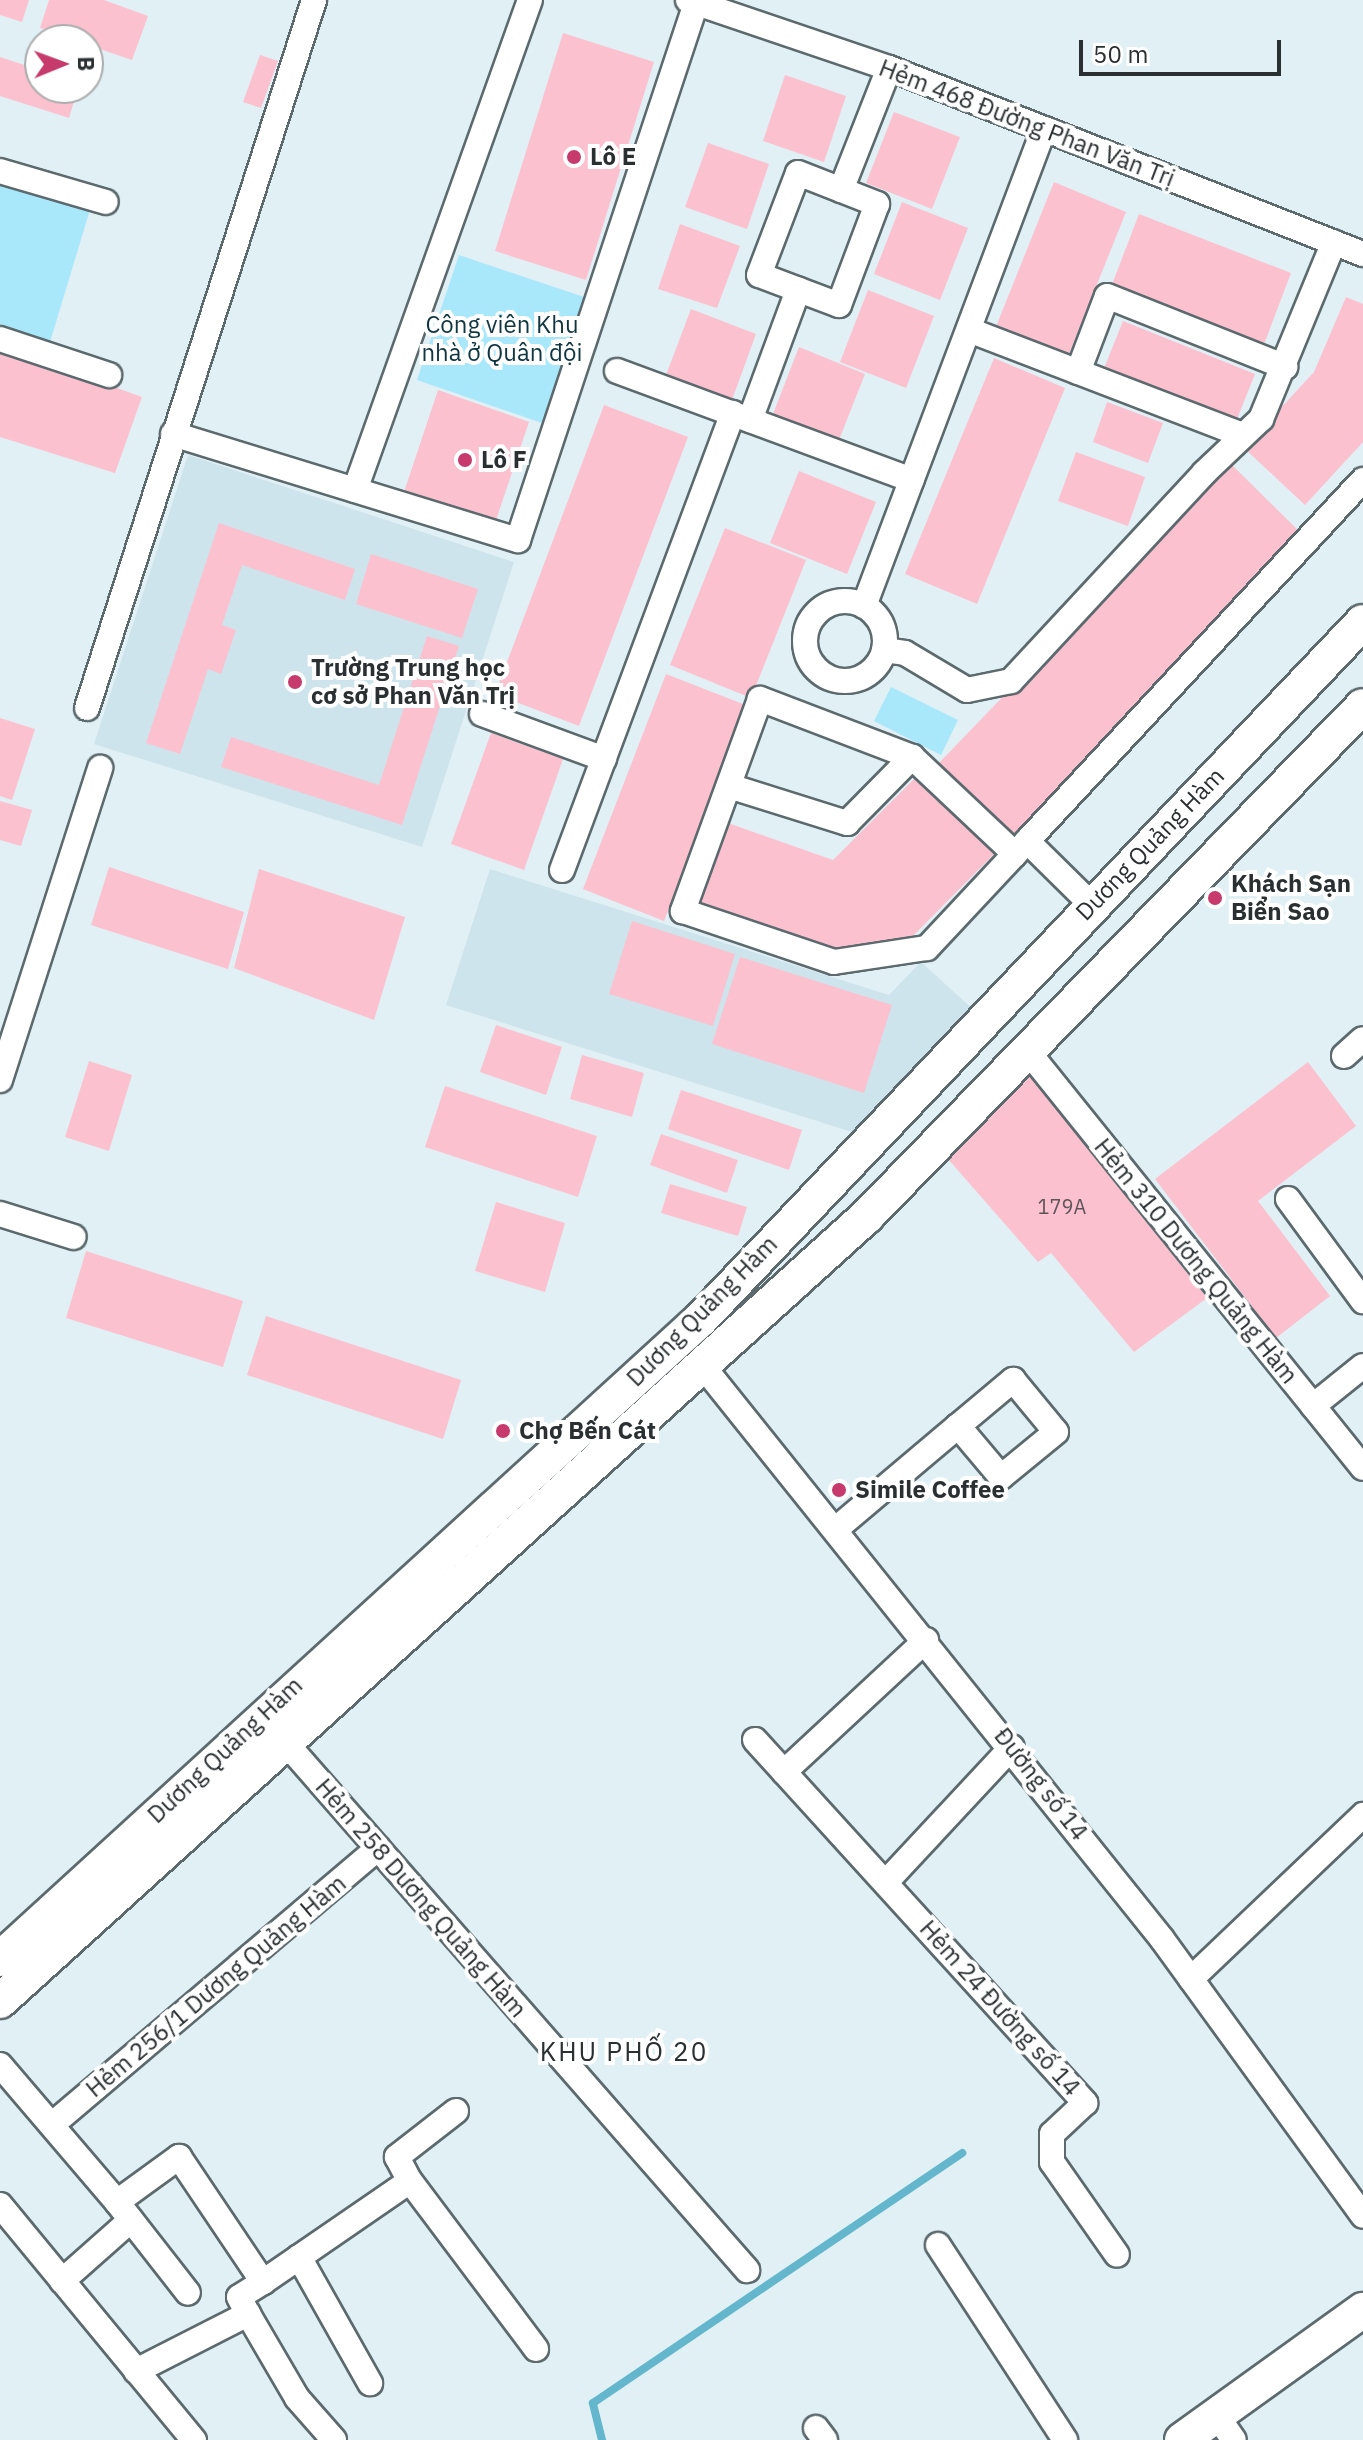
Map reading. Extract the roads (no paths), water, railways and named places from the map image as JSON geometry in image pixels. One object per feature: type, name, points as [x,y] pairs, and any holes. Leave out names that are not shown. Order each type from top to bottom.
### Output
[{"type":"street","points":[[87,708],[314,0]]},
{"type":"street","points":[[355,490],[530,0]]},
{"type":"street","points":[[173,434],[518,540],[694,1]]},
{"type":"street","name":"Hẻm 468 Đường Phan Văn Trị","points":[[694,1],[889,68],[1363,254]]},
{"type":"street","points":[[841,190],[889,68]]},
{"type":"street","points":[[864,606],[1044,129]]},
{"type":"street","points":[[0,171],[106,202]]},
{"type":"street","points":[[798,173],[841,190],[877,204],[839,305],[759,275],[798,173]]},
{"type":"street","points":[[884,650],[905,653],[967,690],[1011,681],[1261,419],[1334,242]]},
{"type":"street","points":[[562,870],[742,417],[798,290]]},
{"type":"street","points":[[1078,372],[1107,296],[1285,367]]},
{"type":"street","points":[[969,330],[1243,435]]},
{"type":"street","points":[[0,339],[109,375]]},
{"type":"street","points":[[617,371],[912,480]]},
{"type":"street","points":[[1092,905],[1021,848],[912,757],[760,699],[683,911],[834,962],[927,948],[1021,848],[1363,480]]},
{"type":"street","points":[[852,601],[864,606],[881,624],[884,650],[870,672],[845,681],[832,679],[811,662],[806,635],[810,623],[827,605],[852,601]]},
{"type":"street","name":"Dương Quảng Hàm","points":[[0,1959],[680,1339],[1363,622]]},
{"type":"street","points":[[815,720],[832,679]]},
{"type":"street","name":"Dương Quảng Hàm","points":[[0,2001],[867,1216],[1030,1054],[1363,706]]},
{"type":"street","points":[[482,714],[604,759]]},
{"type":"street","points":[[729,786],[847,823],[912,757]]},
{"type":"street","points":[[0,1080],[100,768]]},
{"type":"street","points":[[1344,1056],[1363,1039]]},
{"type":"street","name":"Hẻm 310 Dương Quảng Hàm","points":[[1030,1054],[1363,1468]]},
{"type":"street","points":[[1288,1199],[1363,1301]]},
{"type":"street","points":[[0,1214],[74,1237]]},
{"type":"street","points":[[680,1339],[702,1365]]},
{"type":"street","name":"Đường số 14","points":[[702,1365],[1012,1747],[1191,1979],[1363,2216]]},
{"type":"street","points":[[1313,1406],[1363,1366]]},
{"type":"street","points":[[836,1529],[958,1426]]},
{"type":"street","points":[[784,1772],[926,1640]]},
{"type":"street","name":"Hẻm 24 Đường số 14","points":[[755,1740],[887,1881],[1085,2103],[1052,2134],[1052,2162],[1117,2255]]},
{"type":"street","name":"Hẻm 258 Dương Quảng Hàm","points":[[285,1742],[747,2270]]},
{"type":"street","points":[[887,1881],[1012,1747]]},
{"type":"street","points":[[1191,1979],[1363,1815]]},
{"type":"street","name":"Hẻm 256/1 Dương Quảng Hàm","points":[[54,2123],[378,1848]]},
{"type":"street","points":[[0,2065],[54,2123],[188,2293]]},
{"type":"street","points":[[456,2111],[397,2157],[410,2181],[536,2349]]},
{"type":"street","points":[[62,2281],[124,2211],[179,2157],[263,2282]]},
{"type":"street","points":[[334,2440],[297,2398],[239,2297],[410,2181]]},
{"type":"street","points":[[0,2205],[194,2440]]},
{"type":"street","points":[[938,2245],[1065,2440]]},
{"type":"street","points":[[299,2257],[370,2383]]},
{"type":"street","points":[[1182,2440],[1225,2428],[1363,2310]]},
{"type":"street","points":[[136,2371],[248,2314]]},
{"type":"waterway","points":[[602,2440],[593,2403],[962,2153]]},
{"type":"place","name":"Lô E","points":[[574,157]]},
{"type":"place","name":"Lô F","points":[[465,460]]},
{"type":"place","name":"Trường Trung học cơ sở Phan Văn Trị","points":[[295,682]]},
{"type":"place","name":"Khách Sạn Biển Sao","points":[[1215,898]]},
{"type":"place","name":"Chợ Bến Cát","points":[[503,1431]]},
{"type":"place","name":"Simile Coffee","points":[[839,1490]]},
{"type":"district","name":"KHU PHỐ 20","points":[[624,2052]]},
{"type":"park label","name":"Công viên Khu nhà ở Quân đội","points":[[502,339]]}]
